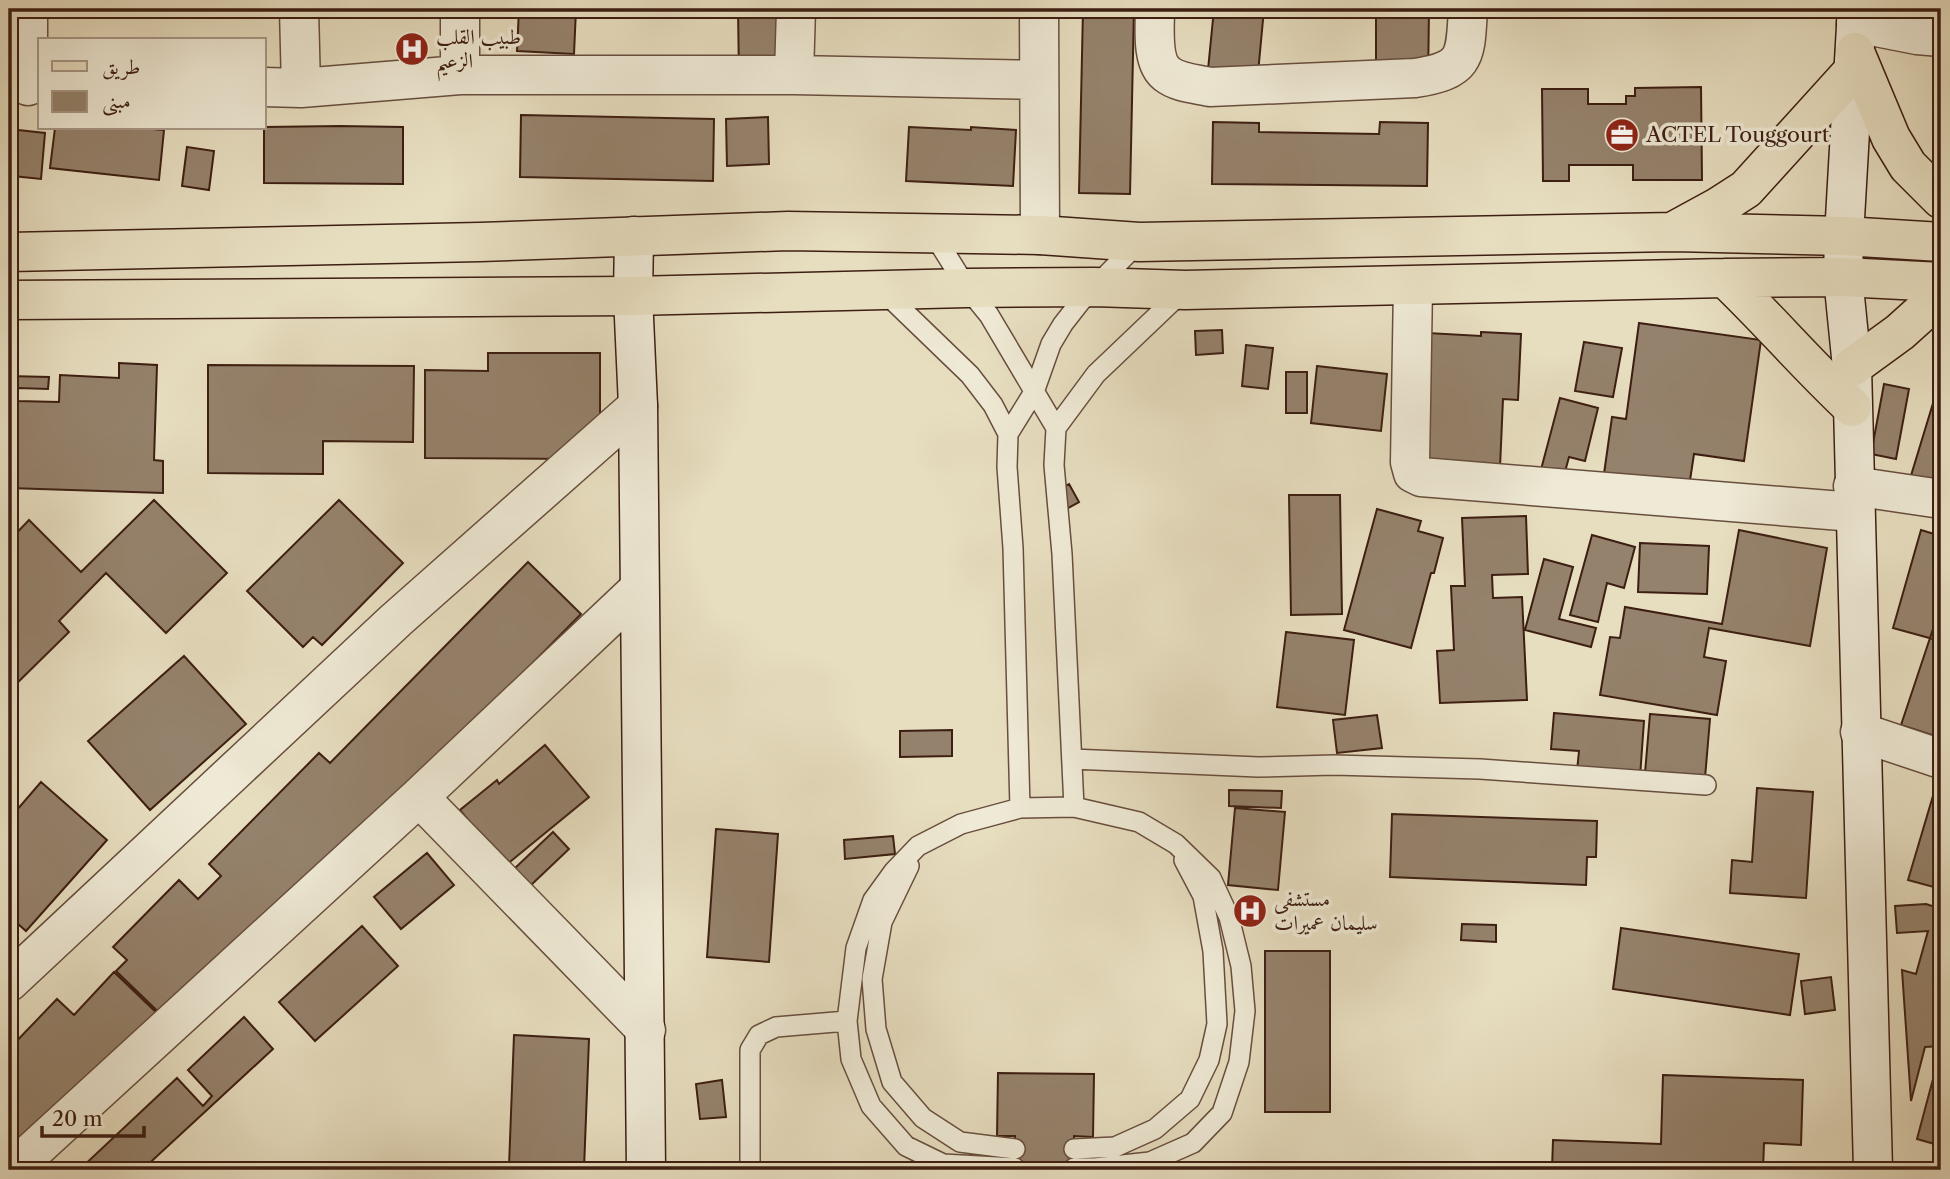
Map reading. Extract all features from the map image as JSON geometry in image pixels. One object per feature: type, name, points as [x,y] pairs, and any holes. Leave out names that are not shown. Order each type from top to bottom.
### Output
[{"type":"main road","points":[[1855,39],[1892,138],[1908,166],[1941,199]]},
{"type":"main road","points":[[1674,232],[1746,189],[1855,39]]},
{"type":"main road","points":[[9,251],[480,242],[788,231],[1040,235],[1139,242],[1674,232],[1843,236],[1941,242]]},
{"type":"main road","points":[[9,300],[633,296],[967,288],[1094,287],[1185,290],[1725,278],[1843,277],[1941,282]]},
{"type":"main road","points":[[1725,278],[1767,318],[1813,371],[1852,407]]},
{"type":"main road","points":[[1852,367],[1900,332],[1941,295]]},
{"type":"street","points":[[26,86],[28,9]]},
{"type":"street","points":[[299,9],[283,88],[460,75],[794,75],[1039,80]]},
{"type":"street","points":[[460,9],[460,75]]},
{"type":"street","points":[[794,75],[796,9]]},
{"type":"street","points":[[1039,9],[1040,235]]},
{"type":"street","points":[[1155,9],[1158,60],[1166,74],[1210,87],[1434,75],[1453,65],[1462,56],[1467,43],[1468,9]]},
{"type":"street","points":[[1873,1170],[1852,367],[1843,277],[1843,236],[1855,39],[1917,35],[1941,37]]},
{"type":"street","points":[[634,236],[646,1030],[642,1166]]},
{"type":"street","points":[[1413,286],[1410,462],[1413,473],[1421,477],[1854,499],[1941,499]]},
{"type":"street","points":[[9,982],[396,620],[638,406]]},
{"type":"street","points":[[26,1166],[639,590]]},
{"type":"street","points":[[1860,732],[1941,759]]},
{"type":"street","points":[[419,797],[646,1030]]},
{"type":"lane","points":[[934,235],[967,288],[989,315],[1056,428],[1055,466],[1074,807]]},
{"type":"lane","points":[[1007,434],[1034,392],[1051,344],[1073,310],[1139,242]]},
{"type":"lane","points":[[882,290],[970,375],[993,405],[1007,434],[1020,808]]},
{"type":"lane","points":[[1056,428],[1096,374],[1185,290]]},
{"type":"lane","points":[[1072,760],[1258,767],[1334,765],[1480,769],[1706,785]]},
{"type":"lane","points":[[918,846],[882,922],[872,979],[876,1029],[892,1082],[923,1118],[960,1142],[1015,1158],[943,1164],[905,1146],[871,1106],[851,1059],[847,1021],[856,948],[873,900],[894,871],[918,846],[961,824],[1020,808],[1074,807],[1139,822],[1176,844],[1210,878],[1229,917],[1241,966],[1245,1011],[1239,1062],[1222,1113],[1193,1143],[1150,1161],[1095,1168],[1074,1158],[1115,1147],[1155,1129],[1190,1099],[1209,1060],[1217,1024],[1213,951],[1203,896],[1176,844]]},
{"type":"lane","points":[[750,1170],[750,1051],[759,1035],[776,1027],[847,1021]]},
{"type":"building","points":[[519,9],[576,9],[574,54],[517,51]]},
{"type":"building","points":[[738,9],[788,9],[789,77],[739,77]]},
{"type":"building","points":[[963,9],[1021,9],[1021,12]]},
{"type":"building","points":[[1083,9],[1134,9],[1130,194],[1079,193]]},
{"type":"building","points":[[1214,9],[1264,9],[1257,84],[1207,80]]},
{"type":"building","points":[[1376,9],[1429,9],[1428,83],[1376,83]]},
{"type":"building","name":"ACTEL Touggourt","points":[[1701,87],[1702,180],[1633,180],[1633,165],[1569,165],[1569,181],[1543,181],[1542,89],[1588,89],[1588,104],[1626,104],[1626,96],[1635,96],[1635,88]]},
{"type":"building","points":[[521,115],[714,119],[713,181],[520,177]]},
{"type":"building","points":[[768,117],[769,164],[727,166],[726,119]]},
{"type":"building","points":[[1213,122],[1259,123],[1259,132],[1379,134],[1380,122],[1428,123],[1427,186],[1212,184]]},
{"type":"building","points":[[266,127],[403,127],[403,184],[264,183]]},
{"type":"building","points":[[909,127],[1016,130],[1013,186],[906,181]]},
{"type":"building","points":[[18,130],[45,133],[41,179],[13,176]]},
{"type":"building","points":[[55,130],[164,130],[159,180],[50,168]]},
{"type":"building","points":[[187,147],[214,151],[209,190],[182,186]]},
{"type":"building","points":[[1639,323],[1761,340],[1744,461],[1694,454],[1687,500],[1602,488],[1612,417],[1626,419]]},
{"type":"building","points":[[1222,330],[1223,353],[1196,355],[1195,331]]},
{"type":"building","points":[[1481,332],[1521,334],[1518,400],[1503,399],[1499,490],[1418,485],[1428,333],[1481,336]]},
{"type":"building","points":[[1584,342],[1622,348],[1613,397],[1575,391]]},
{"type":"building","points":[[1246,345],[1273,348],[1268,389],[1242,386]]},
{"type":"building","points":[[488,353],[600,353],[600,451],[571,459],[425,458],[425,370],[488,371]]},
{"type":"building","points":[[119,363],[157,365],[154,460],[163,461],[163,493],[9,488],[9,376],[49,377],[48,389],[17,388],[17,401],[59,402],[60,375],[119,378]]},
{"type":"building","points":[[208,365],[414,366],[413,442],[323,441],[323,474],[208,473]]},
{"type":"building","points":[[1317,366],[1387,374],[1381,431],[1311,423]]},
{"type":"building","points":[[1286,372],[1307,372],[1307,413],[1286,413]]},
{"type":"building","points":[[1941,377],[1941,499],[1906,492]]},
{"type":"building","points":[[1884,384],[1909,389],[1896,459],[1871,454]]},
{"type":"building","points":[[1560,398],[1598,408],[1585,461],[1569,457],[1562,483],[1539,477]]},
{"type":"building","points":[[1069,484],[1079,502],[1061,512],[1051,494]]},
{"type":"building","points":[[1289,495],[1340,495],[1342,614],[1291,615]]},
{"type":"building","points":[[154,500],[227,573],[166,633],[106,573],[59,621],[69,632],[9,691],[9,541],[29,520],[81,572]]},
{"type":"building","points":[[339,500],[403,563],[322,645],[313,637],[303,647],[247,591]]},
{"type":"building","points":[[1377,509],[1421,521],[1418,531],[1443,538],[1411,648],[1344,630]]},
{"type":"building","points":[[1526,516],[1528,574],[1492,575],[1493,598],[1522,597],[1527,700],[1440,703],[1437,651],[1454,650],[1451,586],[1465,586],[1462,518]]},
{"type":"building","points":[[1739,530],[1827,548],[1810,646],[1709,628],[1704,657],[1726,661],[1717,715],[1600,695],[1610,637],[1620,638],[1625,607],[1722,624]]},
{"type":"building","points":[[1921,530],[1941,536],[1941,610],[1933,639],[1893,628]]},
{"type":"building","points":[[1592,535],[1635,547],[1624,588],[1607,583],[1598,622],[1570,615]]},
{"type":"building","points":[[1640,543],[1709,546],[1707,594],[1638,592]]},
{"type":"building","points":[[1544,559],[1573,567],[1559,619],[1596,628],[1591,647],[1525,630]]},
{"type":"building","points":[[528,562],[581,614],[174,1027],[116,971],[127,960],[113,947],[179,880],[198,899],[221,876],[209,864],[319,753],[330,763]]},
{"type":"building","points":[[1935,623],[1941,625],[1941,738],[1901,725]]},
{"type":"building","points":[[1286,632],[1354,640],[1345,715],[1277,707]]},
{"type":"building","points":[[184,656],[246,724],[150,810],[88,741]]},
{"type":"building","points":[[1554,713],[1644,721],[1640,777],[1577,771],[1579,751],[1551,749]]},
{"type":"building","points":[[1650,714],[1710,719],[1705,778],[1645,773]]},
{"type":"building","points":[[1377,715],[1382,748],[1337,753],[1333,720]]},
{"type":"building","points":[[952,730],[952,756],[900,757],[900,731]]},
{"type":"building","points":[[545,745],[589,797],[505,866],[460,810],[497,780],[499,784]]},
{"type":"building","points":[[41,782],[107,840],[26,931],[9,916],[9,819]]},
{"type":"building","points":[[1757,788],[1813,792],[1806,898],[1730,893],[1732,860],[1752,862]]},
{"type":"building","points":[[1935,789],[1941,791],[1941,889],[1908,880]]},
{"type":"building","points":[[1229,790],[1282,791],[1281,808],[1229,806]]},
{"type":"building","points":[[1235,808],[1285,812],[1278,890],[1228,885]]},
{"type":"building","points":[[1392,814],[1597,821],[1596,857],[1587,857],[1586,885],[1390,877]]},
{"type":"building","points":[[716,829],[778,834],[769,962],[707,957]]},
{"type":"building","points":[[553,832],[569,849],[530,886],[514,869]]},
{"type":"building","points":[[893,836],[895,854],[845,859],[844,840]]},
{"type":"building","points":[[427,853],[454,885],[401,929],[374,897]]},
{"type":"building","points":[[1926,904],[1941,909],[1941,1046],[1925,1047],[1911,1101],[1902,970],[1916,974],[1928,931],[1897,933],[1895,906]]},
{"type":"building","points":[[1462,924],[1496,925],[1496,942],[1461,940]]},
{"type":"building","points":[[362,926],[398,966],[315,1041],[279,1002]]},
{"type":"building","points":[[1621,928],[1799,954],[1790,1015],[1613,989]]},
{"type":"building","points":[[1265,951],[1330,951],[1330,1112],[1265,1112]]},
{"type":"building","points":[[114,972],[162,1018],[9,1153],[9,1049],[57,999],[74,1015]]},
{"type":"building","points":[[1831,977],[1835,1010],[1805,1014],[1801,981]]},
{"type":"building","points":[[244,1017],[273,1049],[142,1170],[79,1170],[177,1078],[203,1106],[212,1096],[188,1070]]},
{"type":"building","points":[[514,1035],[589,1039],[584,1169],[509,1166]]},
{"type":"building","points":[[998,1073],[1094,1074],[1093,1137],[1074,1136],[1074,1170],[1015,1170],[1015,1136],[997,1136]]},
{"type":"building","points":[[1663,1075],[1803,1080],[1801,1145],[1764,1143],[1763,1170],[1552,1170],[1553,1140],[1661,1144]]},
{"type":"building","points":[[1933,1079],[1941,1082],[1941,1170],[1931,1170],[1938,1145],[1917,1139]]},
{"type":"building","points":[[722,1080],[726,1117],[700,1119],[696,1084]]},
{"type":"place","name":"طبيب القلب الزعيم","points":[[412,49]]},
{"type":"place","name":"ACTEL Touggourt","points":[[1622,135]]},
{"type":"place","name":"مستشفى سليمان عميرات","points":[[1250,911]]}]
